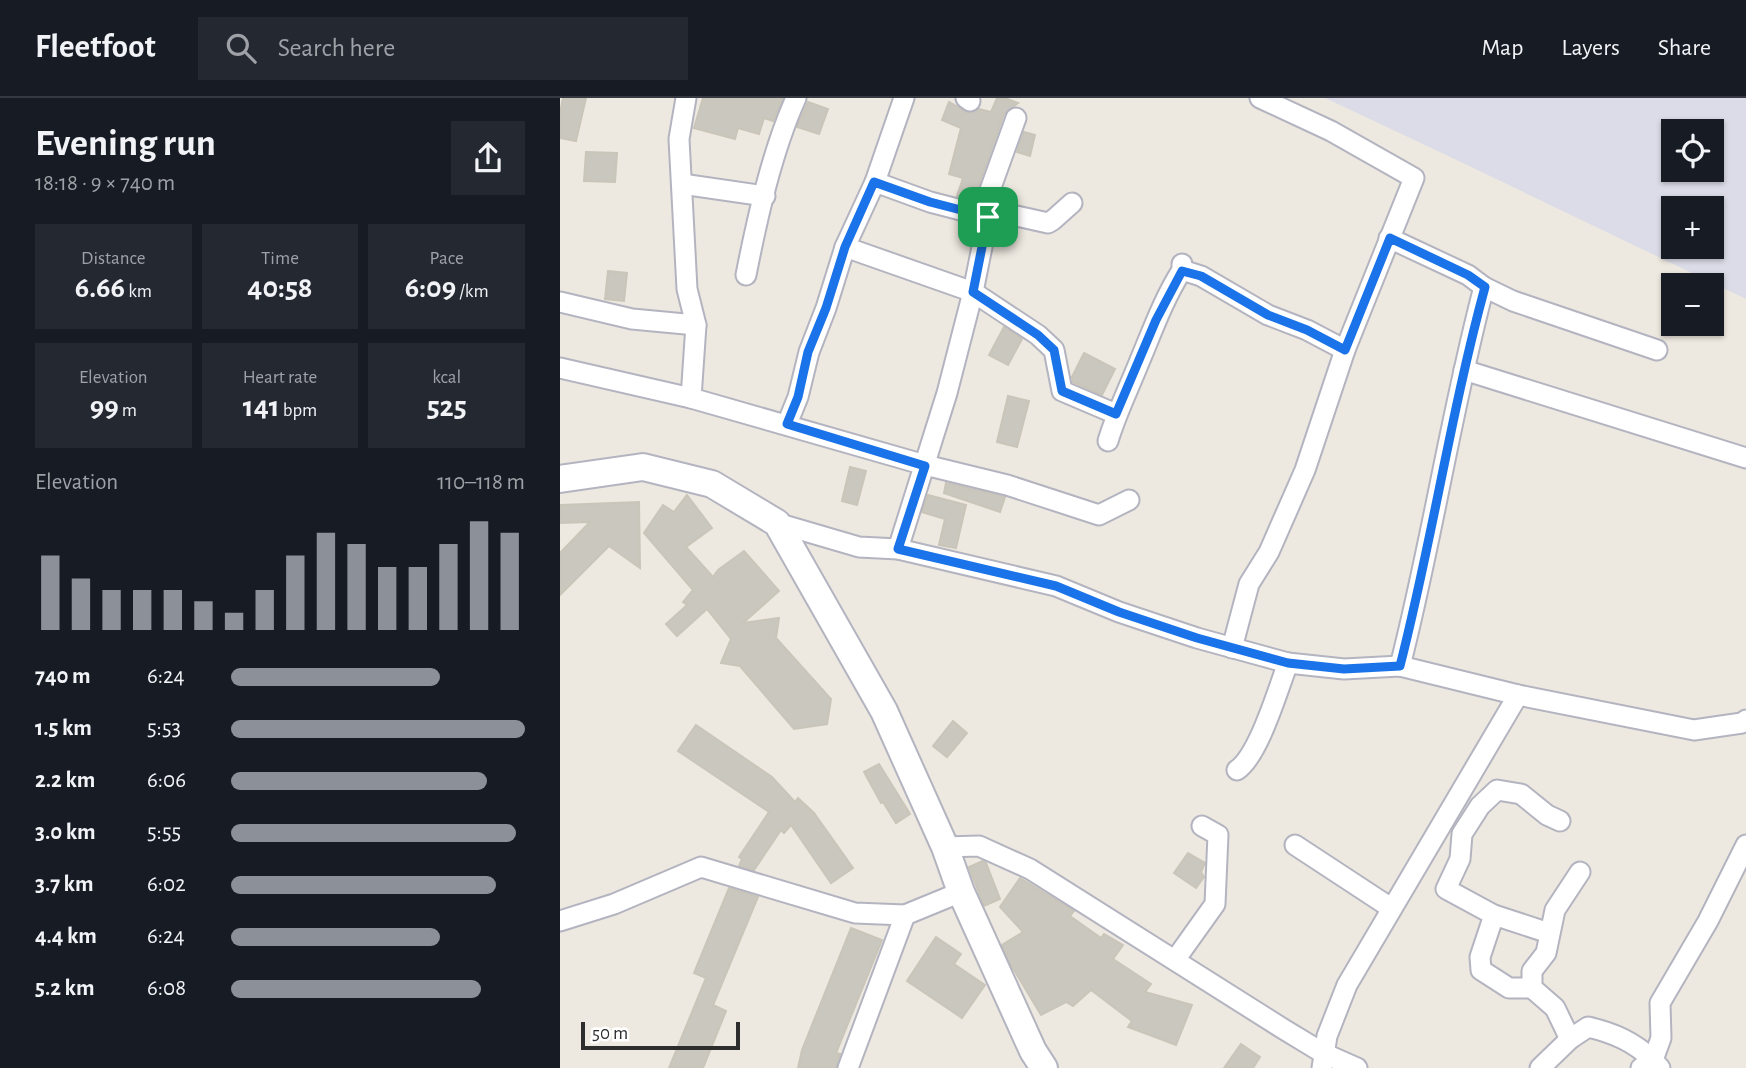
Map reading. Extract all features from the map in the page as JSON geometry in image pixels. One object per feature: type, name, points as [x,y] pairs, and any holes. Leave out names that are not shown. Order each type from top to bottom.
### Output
[{"type":"main road","points":[[560,479],[643,467],[712,484],[777,523],[884,711],[1032,1051],[1044,1068]]},
{"type":"street","points":[[686,98],[679,139],[687,289],[696,325],[691,398]]},
{"type":"street","points":[[746,275],[753,239],[787,118],[796,98]]},
{"type":"street","points":[[787,424],[798,397],[808,352],[826,308],[845,247],[874,182],[904,98]]},
{"type":"street","points":[[1232,648],[1249,583],[1269,552],[1306,470],[1345,350],[1414,178],[1331,131],[1260,98]]},
{"type":"street","points":[[898,549],[925,466],[973,292],[985,216],[1017,118]]},
{"type":"street","points":[[874,182],[930,202],[985,216],[1012,215],[1048,223],[1072,203]]},
{"type":"street","points":[[682,184],[765,196]]},
{"type":"street","points":[[1390,238],[1468,275],[1513,301],[1657,351]]},
{"type":"street","points":[[845,247],[973,292],[1038,335],[1054,350],[1062,391],[1116,414]]},
{"type":"street","points":[[1108,441],[1116,414],[1182,267],[1268,315],[1307,330],[1345,350]]},
{"type":"street","points":[[1400,666],[1416,603],[1464,370],[1485,287]]},
{"type":"street","points":[[560,302],[632,319],[696,325]]},
{"type":"street","points":[[560,368],[691,398],[787,424],[925,466],[1007,485],[1099,516],[1129,500]]},
{"type":"street","points":[[1464,370],[1746,458]]},
{"type":"street","points":[[777,523],[859,547],[898,549],[1056,586],[1119,612],[1288,663],[1344,669],[1400,666],[1518,695],[1694,730],[1745,726]]},
{"type":"street","points":[[1237,770],[1250,755],[1269,715],[1288,663]]},
{"type":"street","points":[[1322,1061],[1327,1036],[1346,985],[1518,695]]},
{"type":"street","points":[[1549,933],[1494,915],[1446,889],[1460,859],[1462,834],[1480,806],[1497,790],[1521,794],[1547,815],[1560,821]]},
{"type":"street","points":[[1175,960],[1215,904],[1218,835],[1202,825]]},
{"type":"street","points":[[1294,845],[1391,908]]},
{"type":"street","points":[[1651,1065],[1661,1038],[1660,1003],[1746,845]]},
{"type":"street","points":[[945,847],[979,846],[1030,869],[1175,960],[1322,1061],[1357,1068]]},
{"type":"street","points":[[560,921],[614,904],[701,866],[855,913],[905,915],[961,892]]},
{"type":"street","points":[[1532,988],[1531,971],[1546,953],[1555,910],[1580,872]]},
{"type":"street","points":[[848,1068],[905,915]]},
{"type":"street","points":[[1494,915],[1480,957],[1481,970],[1509,988],[1532,988],[1555,1008],[1570,1039]]},
{"type":"street","points":[[1540,1068],[1570,1039],[1588,1027],[1611,1032],[1639,1047],[1651,1065]]},
{"type":"shaded area","points":[[1325,98],[1746,98],[1746,299],[1724,288],[1724,273],[1692,273],[1663,259],[1724,259],[1724,196],[1661,196],[1661,258]]},
{"type":"building","points":[[563,98],[586,98],[576,141],[560,138]]},
{"type":"building","points":[[703,98],[783,98],[773,121],[764,118],[759,134],[738,128],[735,139],[694,128]]},
{"type":"building","points":[[997,98],[1018,103],[1004,114],[973,201],[957,196],[963,178],[949,174],[961,128],[942,120],[949,102],[968,113],[979,109],[991,112]]},
{"type":"building","points":[[808,102],[828,109],[819,134],[797,127]]},
{"type":"building","points":[[1024,132],[1035,135],[1030,156],[1017,152]]},
{"type":"building","points":[[586,152],[617,153],[615,182],[584,181]]},
{"type":"building","points":[[608,271],[627,273],[624,301],[605,299]]},
{"type":"building","points":[[1004,327],[1022,339],[1008,365],[989,355]]},
{"type":"building","points":[[1084,353],[1115,369],[1102,395],[1073,382],[1072,377]]},
{"type":"building","points":[[1008,396],[1029,401],[1017,447],[997,442]]},
{"type":"building","points":[[850,467],[866,471],[857,505],[842,501]]},
{"type":"building","points":[[946,483],[1005,497],[1000,512],[944,493]]},
{"type":"building","points":[[687,495],[712,528],[686,547],[713,577],[718,570],[744,551],[779,591],[743,623],[779,618],[776,638],[831,699],[827,724],[794,729],[740,666],[721,663],[731,639],[707,609],[677,636],[666,624],[687,605],[683,602],[693,590],[644,533],[663,505],[674,512]]},
{"type":"building","points":[[928,495],[966,505],[956,548],[939,545],[945,519],[922,512]]},
{"type":"building","points":[[639,502],[640,568],[609,546],[560,595],[560,553],[590,522],[560,523],[560,505]]},
{"type":"building","points":[[953,721],[967,733],[947,757],[933,746]]},
{"type":"building","points":[[696,725],[772,777],[795,802],[798,798],[814,813],[853,868],[831,883],[791,825],[784,833],[781,830],[754,870],[739,866],[742,859],[739,857],[769,812],[678,751]]},
{"type":"building","points":[[879,764],[910,814],[896,823],[864,772]]},
{"type":"building","points":[[1188,853],[1205,863],[1201,872],[1204,877],[1196,888],[1174,873]]},
{"type":"building","points":[[983,861],[1000,899],[984,906],[969,867]]},
{"type":"building","points":[[1020,878],[1074,911],[1070,916],[1101,938],[1104,934],[1123,945],[1113,959],[1151,984],[1145,992],[1192,1005],[1176,1045],[1128,1027],[1132,1021],[1091,990],[1073,1006],[1066,1002],[1041,1015],[1002,945],[1023,932],[1000,907]]},
{"type":"building","points":[[729,888],[758,897],[713,1005],[726,1011],[703,1068],[669,1068],[706,978],[694,973]]},
{"type":"building","points":[[851,928],[882,940],[836,1053],[840,1054],[836,1068],[798,1068],[802,1050]]},
{"type":"building","points":[[936,937],[961,954],[954,964],[985,985],[962,1018],[907,981]]},
{"type":"building","points":[[1241,1044],[1260,1057],[1253,1068],[1224,1068]]},
{"type":"route","points":[[874,182],[930,202],[988,217],[973,292],[1038,335],[1054,350],[1062,391],[1116,414],[1156,320],[1182,271],[1201,276],[1268,315],[1307,330],[1345,350],[1390,238],[1468,275],[1485,287],[1467,352],[1416,603],[1400,666],[1344,669],[1288,663],[1197,638],[1119,612],[1056,586],[898,549],[925,466],[787,424],[798,397],[808,352],[826,308],[845,247],[874,182]]}]
